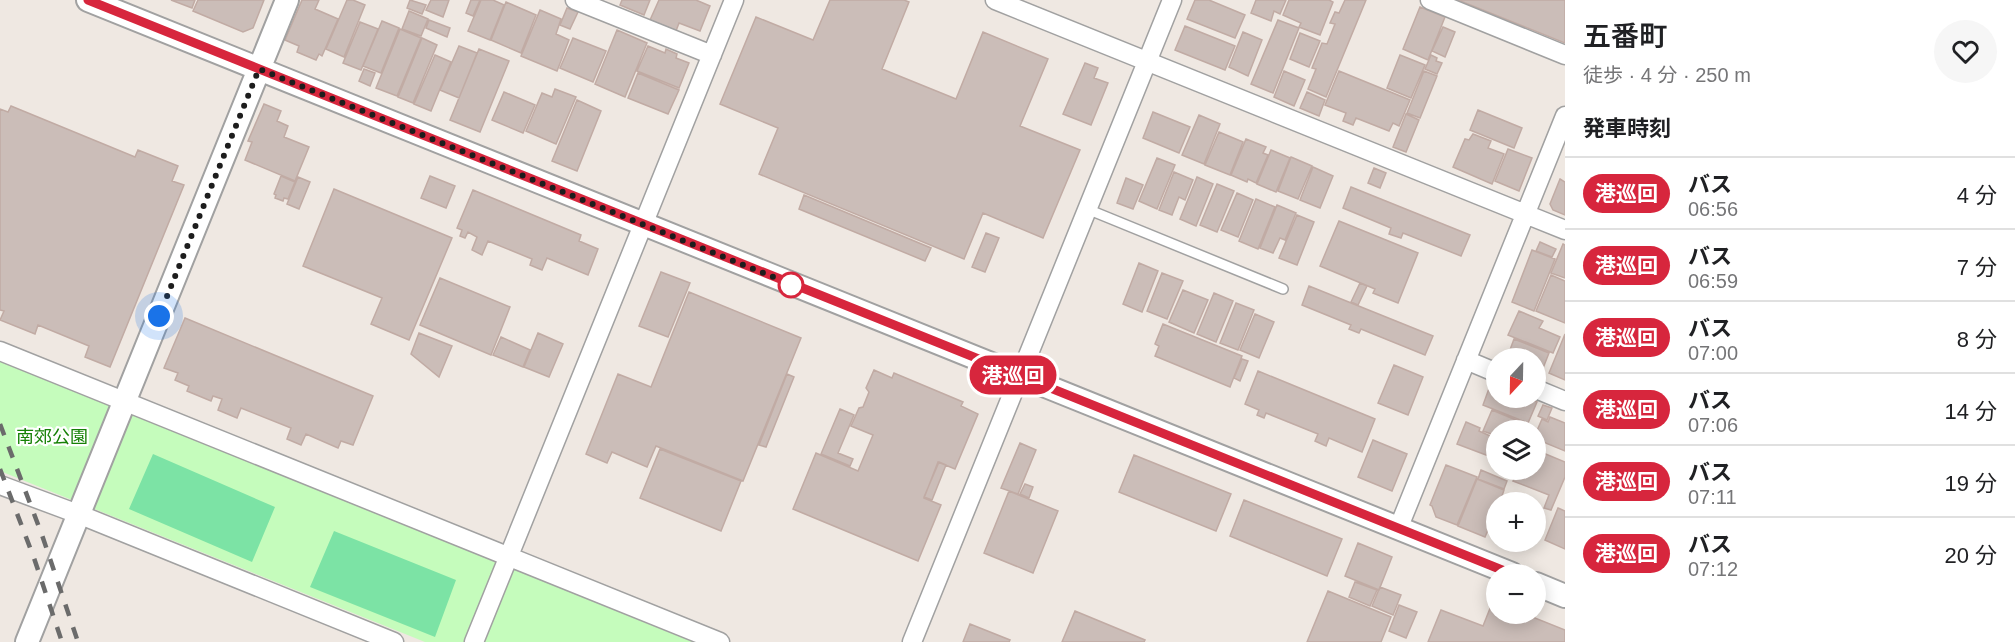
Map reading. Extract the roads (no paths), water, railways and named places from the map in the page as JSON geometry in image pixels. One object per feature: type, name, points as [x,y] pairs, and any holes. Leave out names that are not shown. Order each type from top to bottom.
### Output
[{"type":"street","points":[[88,0],[1487,564]]},
{"type":"street","points":[[27,642],[286,0]]},
{"type":"street","points":[[575,0],[712,55]]},
{"type":"street","points":[[474,642],[734,0]]},
{"type":"street","points":[[995,0],[1565,230]]},
{"type":"street","points":[[912,642],[1172,0]]},
{"type":"street","points":[[1430,0],[1565,55]]},
{"type":"street","points":[[1398,529],[1565,116]]},
{"type":"street","points":[[0,351],[720,642]]},
{"type":"street","points":[[1466,360],[1486,368]]},
{"type":"street","points":[[1546,393],[1565,401]]},
{"type":"street","points":[[0,485],[78,514],[394,642]]},
{"type":"street","points":[[1546,588],[1565,596]]},
{"type":"lane","points":[[1088,209],[1283,289]]},
{"type":"railway","points":[[0,424],[42,535],[78,642]]},
{"type":"railway","points":[[0,469],[34,558],[62,642]]},
{"type":"park label","name":"南郊公園","points":[[52,437]]}]
